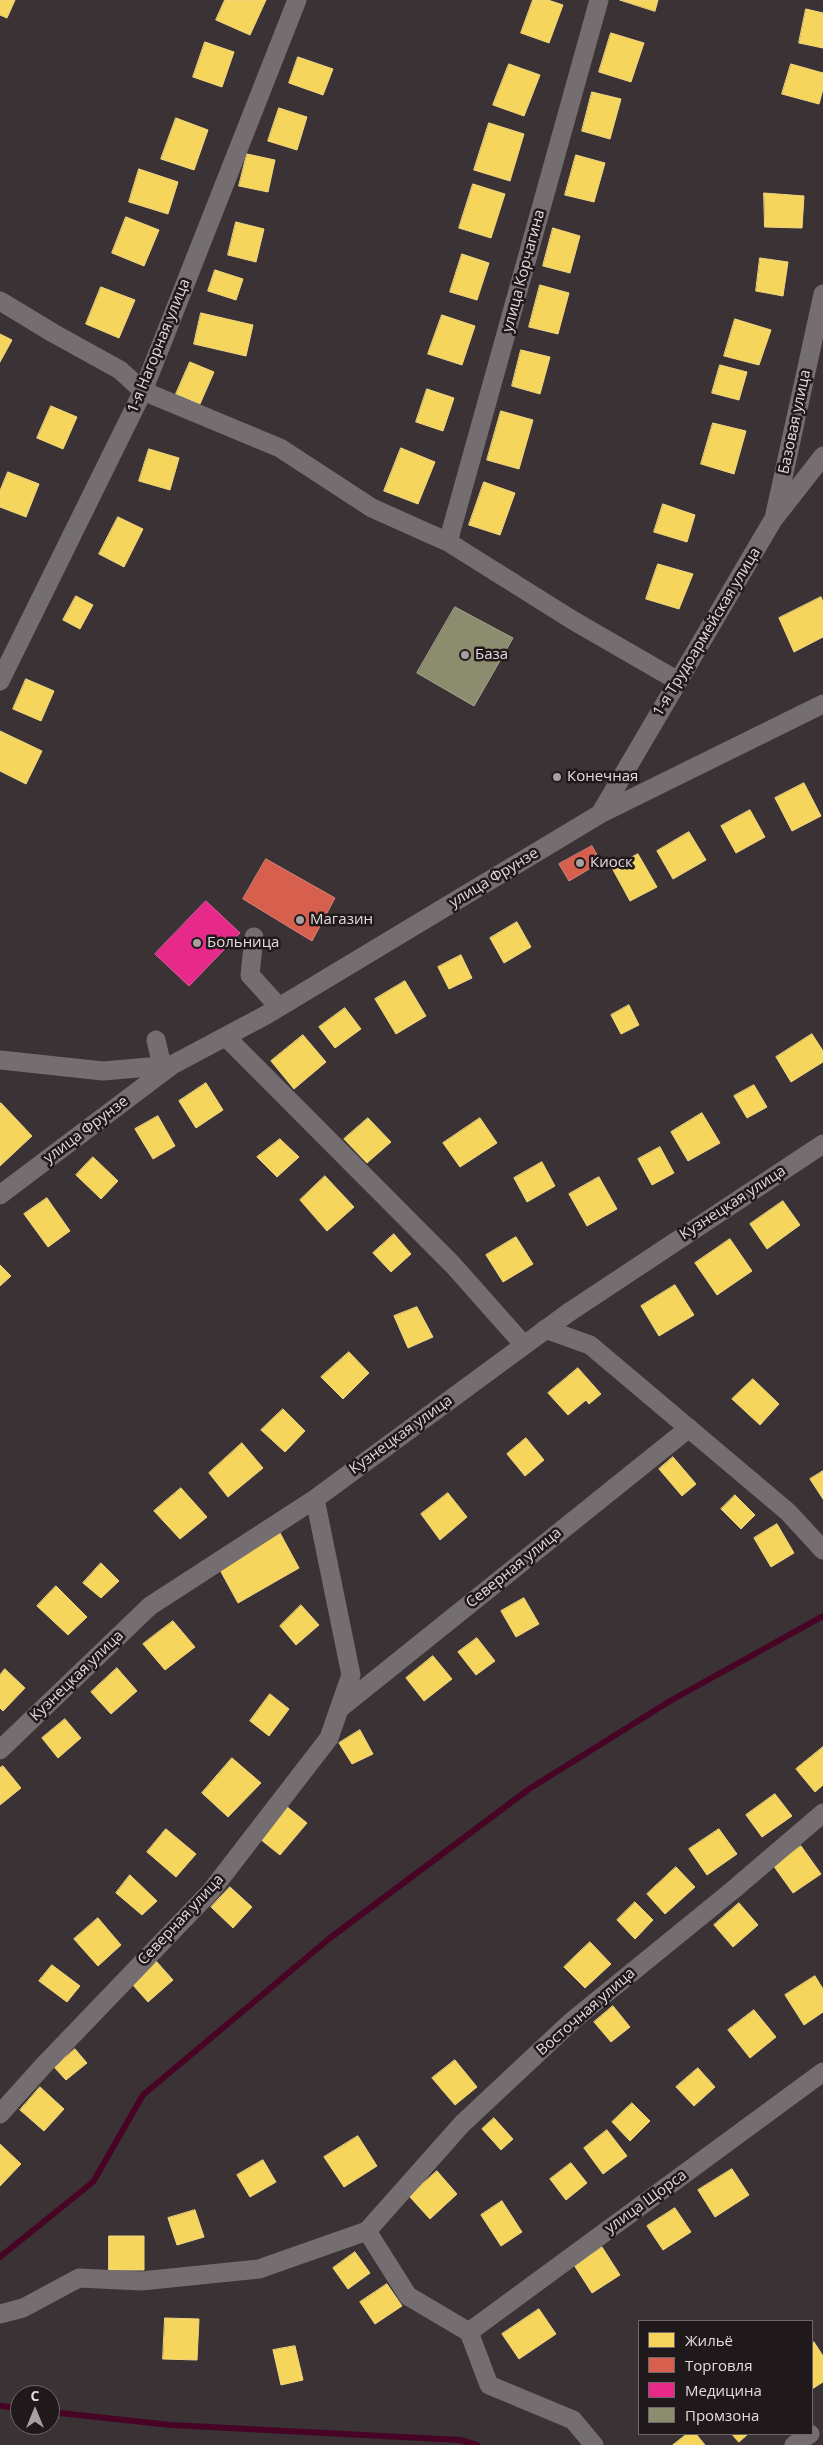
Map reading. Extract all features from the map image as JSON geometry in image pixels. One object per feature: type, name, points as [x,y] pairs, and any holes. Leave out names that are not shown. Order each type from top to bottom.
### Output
[{"type":"street","name":"1-я Нагорная улица","points":[[0,681],[143,391],[297,0]]},
{"type":"street","name":"улица Корчагина","points":[[448,542],[598,0]]},
{"type":"street","name":"Базовая улица","points":[[773,520],[823,294]]},
{"type":"street","points":[[0,301],[120,370],[143,391],[280,448],[372,508],[448,542],[574,621],[678,681]]},
{"type":"street","name":"1-я Трудоармейская улица","points":[[600,814],[773,520],[823,456]]},
{"type":"street","name":"улица Фрунзе","points":[[0,1195],[167,1065],[226,1037],[278,1007],[600,814],[823,704]]},
{"type":"street","points":[[254,937],[250,975],[278,1007]]},
{"type":"street","points":[[226,1037],[453,1265],[523,1344]]},
{"type":"street","points":[[156,1040],[167,1065]]},
{"type":"street","name":"улица Фрунзе","points":[[0,1060],[103,1071],[167,1065]]},
{"type":"street","name":"Кузнецкая улица","points":[[0,1750],[150,1606],[315,1498],[523,1344],[823,1144]]},
{"type":"street","points":[[545,1329],[590,1345],[788,1512],[823,1550]]},
{"type":"street","name":"Северная улица","points":[[339,1709],[689,1428]]},
{"type":"street","name":"Северная улица","points":[[0,2114],[42,2066],[211,1891],[329,1738],[351,1675],[315,1498]]},
{"type":"street","name":"Восточная улица","points":[[367,2231],[462,2124],[572,2021],[733,1890],[823,1813]]},
{"type":"street","name":"улица Щорса","points":[[469,2332],[823,2072]]},
{"type":"street","points":[[0,2314],[23,2308],[78,2278],[141,2281],[259,2269],[367,2231],[408,2296],[469,2332],[489,2385],[573,2420],[594,2445]]},
{"type":"street","points":[[794,2445],[808,2435]]},
{"type":"building: Жильё","points":[[0,0],[15,0],[7,18],[0,15]]},
{"type":"building: Жильё","points":[[225,0],[266,0],[250,35],[216,20]]},
{"type":"building: Жильё","points":[[533,0],[548,0],[563,5],[549,43],[521,33]]},
{"type":"building: Жильё","points":[[620,0],[658,0],[655,11]]},
{"type":"building: Жильё","points":[[806,9],[823,13],[823,48],[799,43]]},
{"type":"building: Жильё","points":[[611,33],[644,43],[631,82],[599,72]]},
{"type":"building: Жильё","points":[[205,42],[234,52],[222,87],[193,77]]},
{"type":"building: Жильё","points":[[298,57],[333,69],[323,95],[289,83]]},
{"type":"building: Жильё","points":[[509,64],[540,75],[524,116],[493,105]]},
{"type":"building: Жильё","points":[[791,64],[823,73],[823,89],[819,104],[782,94]]},
{"type":"building: Жильё","points":[[592,92],[621,99],[610,139],[582,131]]},
{"type":"building: Жильё","points":[[279,108],[307,117],[297,150],[268,141]]},
{"type":"building: Жильё","points":[[176,118],[208,130],[194,170],[161,159]]},
{"type":"building: Жильё","points":[[489,123],[524,134],[510,181],[474,170]]},
{"type":"building: Жильё","points":[[247,154],[275,160],[268,192],[239,186]]},
{"type":"building: Жильё","points":[[576,155],[605,163],[594,202],[565,195]]},
{"type":"building: Жильё","points":[[139,169],[178,182],[168,214],[129,202]]},
{"type":"building: Жильё","points":[[473,184],[505,194],[491,238],[459,228]]},
{"type":"building: Жильё","points":[[764,193],[804,196],[802,228],[765,227]]},
{"type":"building: Жильё","points":[[126,217],[159,230],[144,266],[112,253]]},
{"type":"building: Жильё","points":[[236,222],[264,229],[256,262],[228,255]]},
{"type":"building: Жильё","points":[[553,228],[580,236],[570,273],[543,266]]},
{"type":"building: Жильё","points":[[462,254],[489,263],[477,300],[450,292]]},
{"type":"building: Жильё","points":[[760,258],[788,262],[783,296],[756,291]]},
{"type":"building: Жильё","points":[[215,270],[243,279],[236,300],[208,291]]},
{"type":"building: Жильё","points":[[540,285],[569,293],[558,334],[529,327]]},
{"type":"building: Жильё","points":[[101,287],[135,300],[119,338],[86,324]]},
{"type":"building: Жильё","points":[[201,313],[253,325],[246,356],[194,344]]},
{"type":"building: Жильё","points":[[442,315],[475,326],[462,365],[428,354]]},
{"type":"building: Жильё","points":[[735,319],[771,330],[759,365],[724,356]]},
{"type":"building: Жильё","points":[[0,334],[12,340],[0,362]]},
{"type":"building: Жильё","points":[[521,350],[550,357],[540,394],[512,386]]},
{"type":"building: Жильё","points":[[190,362],[214,372],[200,404],[176,394]]},
{"type":"building: Жильё","points":[[720,365],[747,372],[739,400],[712,393]]},
{"type":"building: Жильё","points":[[427,389],[454,398],[443,431],[416,422]]},
{"type":"building: Жильё","points":[[51,406],[77,417],[63,449],[37,438]]},
{"type":"building: Жильё","points":[[501,411],[533,420],[519,469],[487,460]]},
{"type":"building: Жильё","points":[[713,423],[746,431],[734,474],[701,464]]},
{"type":"building: Жильё","points":[[401,448],[435,462],[418,504],[384,491]]},
{"type":"building: Жильё","points":[[149,449],[179,458],[170,490],[139,481]]},
{"type":"building: Жильё","points":[[8,472],[39,484],[26,517],[0,507],[0,491]]},
{"type":"building: Жильё","points":[[484,482],[515,493],[500,535],[469,525]]},
{"type":"building: Жильё","points":[[663,504],[695,515],[687,542],[654,532]]},
{"type":"building: Жильё","points":[[118,517],[143,529],[124,567],[99,554]]},
{"type":"building: Жильё","points":[[658,564],[693,574],[679,609],[646,599]]},
{"type":"building: Жильё","points":[[76,596],[93,605],[80,629],[63,620]]},
{"type":"building: Жильё","points":[[821,597],[823,602],[823,637],[794,652],[779,618]]},
{"type":"building: Жильё","points":[[26,679],[54,691],[41,721],[13,709]]},
{"type":"building: Жильё","points":[[0,731],[42,751],[26,784],[0,771]]},
{"type":"building: Жильё","points":[[804,783],[821,816],[792,831],[775,798]]},
{"type":"building: Жильё","points":[[750,810],[765,837],[736,853],[721,826]]},
{"type":"building: Жильё","points":[[689,832],[706,860],[673,879],[657,851]]},
{"type":"building: Жильё","points":[[638,854],[657,887],[630,901],[612,868]]},
{"type":"building: Жильё","points":[[517,922],[531,947],[504,963],[490,938]]},
{"type":"building: Жильё","points":[[461,955],[472,978],[449,989],[438,967]]},
{"type":"building: Жильё","points":[[405,981],[426,1016],[396,1034],[375,999]]},
{"type":"building: Жильё","points":[[629,1005],[639,1025],[621,1034],[611,1015]]},
{"type":"building: Жильё","points":[[345,1008],[361,1029],[335,1048],[319,1027]]},
{"type":"building: Жильё","points":[[812,1034],[823,1051],[823,1062],[791,1082],[776,1057]]},
{"type":"building: Жильё","points":[[303,1035],[326,1062],[294,1089],[271,1061]]},
{"type":"building: Жильё","points":[[206,1083],[223,1110],[196,1128],[179,1101]]},
{"type":"building: Жильё","points":[[754,1085],[767,1107],[747,1118],[734,1096]]},
{"type":"building: Жильё","points":[[1,1103],[32,1136],[0,1166],[0,1105]]},
{"type":"building: Жильё","points":[[702,1113],[720,1143],[688,1161],[671,1132]]},
{"type":"building: Жильё","points":[[158,1116],[175,1146],[153,1159],[135,1129]]},
{"type":"building: Жильё","points":[[368,1118],[391,1142],[367,1163],[344,1139]]},
{"type":"building: Жильё","points":[[480,1118],[497,1143],[460,1167],[443,1143]]},
{"type":"building: Жильё","points":[[280,1139],[299,1157],[277,1177],[257,1157]]},
{"type":"building: Жильё","points":[[660,1147],[674,1173],[652,1185],[638,1159]]},
{"type":"building: Жильё","points":[[93,1157],[118,1181],[101,1199],[76,1175]]},
{"type":"building: Жильё","points":[[542,1162],[555,1186],[527,1202],[514,1178]]},
{"type":"building: Жильё","points":[[325,1176],[354,1207],[327,1231],[300,1200]]},
{"type":"building: Жильё","points":[[599,1177],[617,1209],[587,1226],[569,1194]]},
{"type":"building: Жильё","points":[[47,1198],[70,1231],[48,1247],[24,1214]]},
{"type":"building: Жильё","points":[[783,1201],[800,1225],[767,1249],[750,1224]]},
{"type":"building: Жильё","points":[[394,1234],[411,1254],[391,1272],[373,1253]]},
{"type":"building: Жильё","points":[[516,1237],[533,1264],[503,1282],[486,1255]]},
{"type":"building: Жильё","points":[[730,1239],[752,1271],[717,1295],[695,1263]]},
{"type":"building: Жильё","points":[[0,1265],[11,1276],[0,1286]]},
{"type":"building: Жильё","points":[[675,1285],[694,1315],[659,1336],[641,1306]]},
{"type":"building: Жильё","points":[[417,1307],[433,1337],[408,1348],[394,1316]]},
{"type":"building: Жильё","points":[[349,1352],[369,1373],[343,1399],[321,1377]]},
{"type":"building: Жильё","points":[[578,1368],[601,1394],[589,1404],[586,1400],[568,1415],[548,1393]]},
{"type":"building: Жильё","points":[[753,1379],[779,1404],[760,1425],[732,1399]]},
{"type":"building: Жильё","points":[[283,1409],[305,1431],[285,1452],[261,1430]]},
{"type":"building: Жильё","points":[[526,1438],[544,1460],[525,1476],[507,1454]]},
{"type":"building: Жильё","points":[[242,1443],[263,1468],[228,1497],[209,1473]]},
{"type":"building: Жильё","points":[[673,1457],[696,1484],[682,1496],[659,1469]]},
{"type":"building: Жильё","points":[[823,1471],[823,1499],[810,1479]]},
{"type":"building: Жильё","points":[[181,1488],[207,1517],[180,1539],[154,1511]]},
{"type":"building: Жильё","points":[[448,1493],[467,1517],[440,1540],[421,1514]]},
{"type":"building: Жильё","points":[[735,1495],[755,1515],[741,1529],[721,1509]]},
{"type":"building: Жильё","points":[[777,1524],[794,1553],[771,1567],[754,1538]]},
{"type":"building: Жильё","points":[[280,1533],[299,1568],[238,1603],[220,1570]]},
{"type":"building: Жильё","points":[[101,1563],[119,1581],[101,1598],[83,1583]]},
{"type":"building: Жильё","points":[[56,1586],[87,1617],[68,1635],[37,1606]]},
{"type":"building: Жильё","points":[[524,1598],[539,1624],[516,1637],[501,1611]]},
{"type":"building: Жильё","points":[[301,1605],[319,1625],[296,1645],[280,1626]]},
{"type":"building: Жильё","points":[[173,1621],[195,1647],[165,1670],[143,1644]]},
{"type":"building: Жильё","points":[[477,1638],[495,1661],[476,1675],[458,1652]]},
{"type":"building: Жильё","points":[[433,1656],[452,1679],[424,1701],[406,1678]]},
{"type":"building: Жильё","points":[[117,1668],[137,1691],[111,1714],[91,1692]]},
{"type":"building: Жильё","points":[[5,1669],[25,1688],[3,1711],[0,1708],[0,1675]]},
{"type":"building: Жильё","points":[[270,1694],[289,1709],[269,1736],[250,1721]]},
{"type":"building: Жильё","points":[[65,1719],[81,1738],[58,1758],[42,1738]]},
{"type":"building: Жильё","points":[[360,1730],[373,1754],[352,1764],[339,1743]]},
{"type":"building: Жильё","points":[[823,1747],[823,1785],[815,1792],[796,1769]]},
{"type":"building: Жильё","points":[[232,1758],[261,1783],[228,1817],[202,1793]]},
{"type":"building: Жильё","points":[[3,1766],[21,1788],[0,1805],[0,1768]]},
{"type":"building: Жильё","points":[[775,1794],[792,1816],[762,1837],[746,1815]]},
{"type":"building: Жильё","points":[[286,1806],[307,1823],[280,1855],[260,1839]]},
{"type":"building: Жильё","points":[[166,1829],[196,1854],[176,1877],[147,1852]]},
{"type":"building: Жильё","points":[[719,1829],[737,1854],[707,1875],[689,1849]]},
{"type":"building: Жильё","points":[[801,1846],[821,1874],[793,1893],[773,1865]]},
{"type":"building: Жильё","points":[[676,1867],[695,1887],[665,1914],[647,1894]]},
{"type":"building: Жильё","points":[[130,1875],[157,1901],[142,1915],[116,1893]]},
{"type":"building: Жильё","points":[[230,1887],[252,1907],[233,1928],[211,1907]]},
{"type":"building: Жильё","points":[[635,1902],[653,1920],[635,1939],[617,1920]]},
{"type":"building: Жильё","points":[[739,1903],[758,1925],[733,1947],[714,1925]]},
{"type":"building: Жильё","points":[[98,1918],[121,1945],[98,1966],[74,1939]]},
{"type":"building: Жильё","points":[[590,1942],[611,1964],[585,1988],[564,1967]]},
{"type":"building: Жильё","points":[[156,1961],[173,1980],[148,2002],[132,1984]]},
{"type":"building: Жильё","points":[[52,1965],[80,1986],[67,2002],[39,1981]]},
{"type":"building: Жильё","points":[[815,1976],[823,1989],[823,2012],[804,2025],[785,1995]]},
{"type":"building: Жильё","points":[[613,2006],[630,2027],[611,2042],[594,2022]]},
{"type":"building: Жильё","points":[[754,2010],[776,2037],[750,2058],[728,2030]]},
{"type":"building: Жильё","points":[[75,2049],[87,2063],[66,2080],[54,2067]]},
{"type":"building: Жильё","points":[[455,2060],[477,2087],[455,2105],[432,2078]]},
{"type":"building: Жильё","points":[[698,2068],[715,2087],[694,2106],[676,2087]]},
{"type":"building: Жильё","points":[[40,2087],[64,2109],[44,2131],[20,2110]]},
{"type":"building: Жильё","points":[[632,2103],[650,2121],[630,2141],[612,2122]]},
{"type":"building: Жильё","points":[[494,2118],[513,2139],[501,2150],[482,2129]]},
{"type":"building: Жильё","points":[[607,2130],[627,2156],[603,2174],[584,2148]]},
{"type":"building: Жильё","points":[[358,2136],[377,2166],[344,2187],[324,2157]]},
{"type":"building: Жильё","points":[[0,2144],[21,2164],[0,2186]]},
{"type":"building: Жильё","points":[[263,2160],[276,2182],[250,2197],[237,2175]]},
{"type":"building: Жильё","points":[[571,2163],[587,2183],[566,2200],[550,2179]]},
{"type":"building: Жильё","points":[[732,2169],[749,2195],[715,2217],[698,2190]]},
{"type":"building: Жильё","points":[[437,2171],[457,2194],[430,2219],[409,2196]]},
{"type":"building: Жильё","points":[[502,2201],[522,2232],[501,2246],[481,2215]]},
{"type":"building: Жильё","points":[[675,2208],[691,2232],[663,2250],[647,2226]]},
{"type":"building: Жильё","points":[[195,2210],[204,2237],[177,2245],[168,2218]]},
{"type":"building: Жильё","points":[[109,2236],[144,2236],[144,2270],[109,2270]]},
{"type":"building: Жильё","points":[[602,2247],[620,2275],[592,2293],[574,2265]]},
{"type":"building: Жильё","points":[[355,2252],[370,2273],[348,2289],[333,2268]]},
{"type":"building: Жильё","points":[[387,2284],[402,2306],[375,2324],[360,2302]]},
{"type":"building: Жильё","points":[[539,2309],[556,2334],[519,2359],[502,2334]]},
{"type":"building: Жильё","points":[[165,2318],[199,2319],[197,2360],[163,2359]]},
{"type":"building: Жильё","points":[[813,2343],[823,2356],[823,2382],[813,2388]]},
{"type":"building: Жильё","points":[[295,2346],[303,2380],[281,2385],[273,2350]]},
{"type":"building: Жильё","points":[[686,2435],[697,2435],[705,2445],[673,2445]]},
{"type":"building: Жильё","points":[[733,2435],[747,2435],[739,2442]]},
{"type":"building: Торговля","name":"Киоск","points":[[592,846],[601,862],[569,881],[559,864]]},
{"type":"building: Торговля","name":"Магазин","points":[[266,859],[335,898],[312,941],[243,899]]},
{"type":"building: Медицина","name":"Больница","points":[[206,901],[240,933],[189,986],[155,954]]},
{"type":"building: Промзона","name":"База","points":[[455,607],[513,638],[474,706],[417,673]]},
{"type":"waterway","points":[[0,2257],[93,2182],[143,2095],[330,1938],[529,1789],[670,1701],[823,1616]]},
{"type":"waterway","points":[[0,2406],[10,2407]]},
{"type":"waterway","points":[[60,2413],[171,2425],[460,2440],[477,2445]]},
{"type":"place","name":"База","points":[[465,655]]},
{"type":"place","name":"Конечная","points":[[557,777]]},
{"type":"place","name":"Киоск","points":[[580,863]]},
{"type":"place","name":"Магазин","points":[[300,920]]},
{"type":"place","name":"Больница","points":[[197,943]]}]
